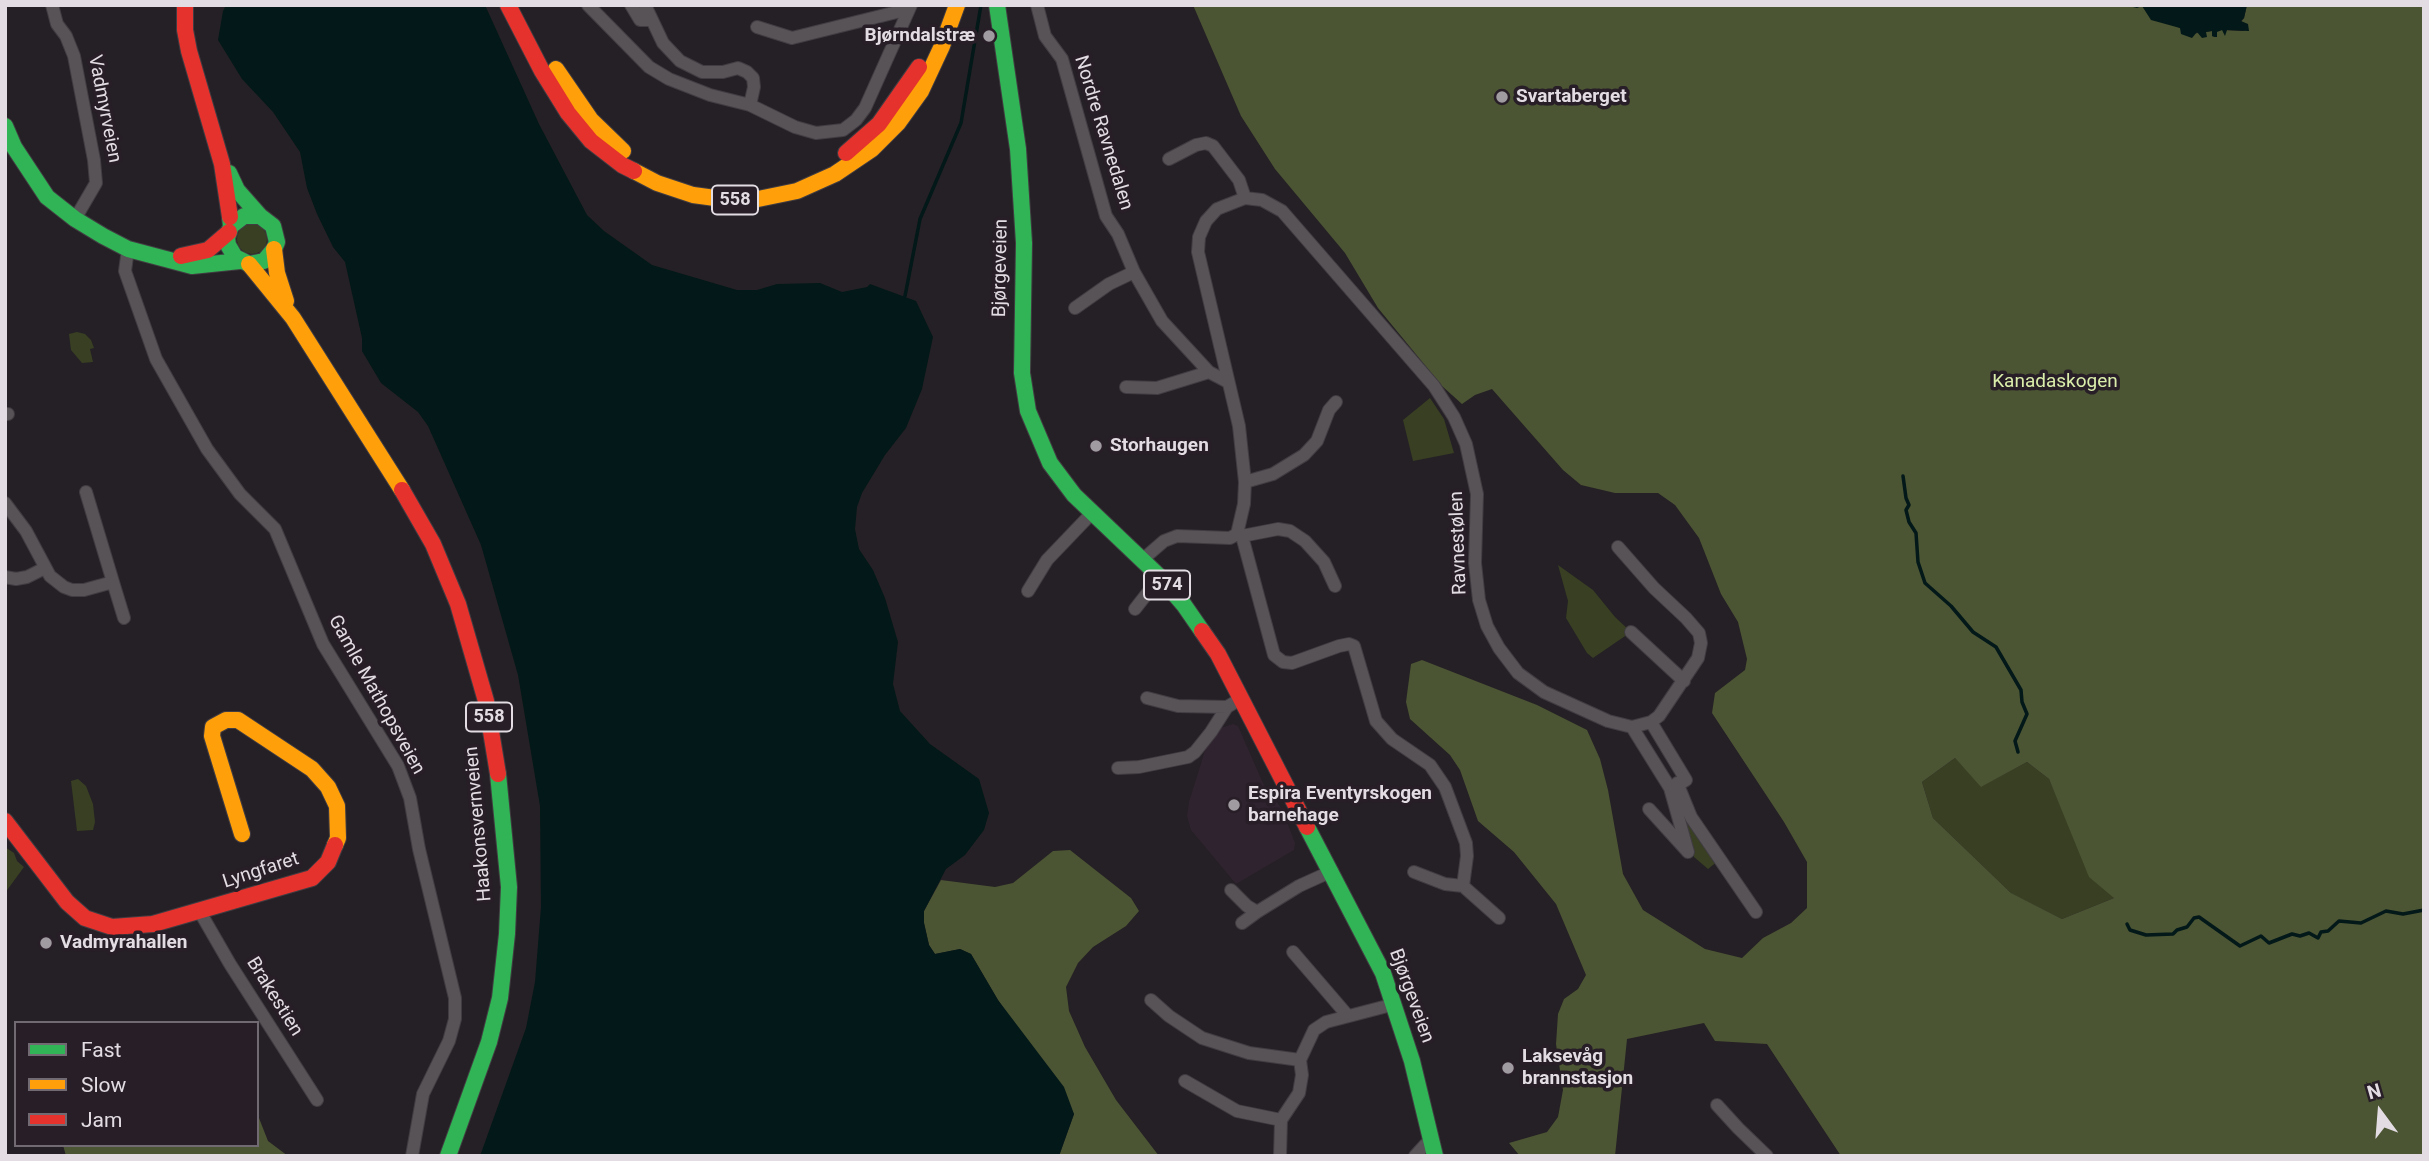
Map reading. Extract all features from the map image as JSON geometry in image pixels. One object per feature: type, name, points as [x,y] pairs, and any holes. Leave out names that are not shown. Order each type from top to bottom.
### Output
[{"type":"main road","name":"558","points":[[508,5],[554,91],[579,129],[598,148],[622,165],[657,183],[694,195],[730,200],[758,199],[797,191],[835,174],[872,149],[898,123],[920,91],[942,46],[957,5]]},
{"type":"main road","name":"558","points":[[522,5],[568,88],[591,120],[611,141],[646,164],[670,174],[698,182],[737,187],[760,186],[805,175],[827,165],[863,139],[887,114],[908,86],[945,5]]},
{"type":"main road","name":"Bjørgeveien","points":[[996,5],[1018,149],[1023,206],[1021,339],[1022,373],[1028,411],[1050,463],[1074,495],[1160,577],[1204,632],[1242,698],[1383,973],[1412,1061],[1433,1149]]},
{"type":"main road","name":"558","points":[[187,10],[189,51],[222,164],[230,229],[228,245],[231,252],[245,262]]},
{"type":"main road","points":[[5,126],[10,149],[47,197],[75,219],[128,248],[192,265],[264,261],[274,249]]},
{"type":"main road","name":"558","points":[[222,164],[250,207],[267,220],[276,233],[274,249]]},
{"type":"main road","points":[[160,257],[200,254],[216,245],[244,216],[260,216]]},
{"type":"main road","name":"Haakonsvernveien","points":[[274,249],[280,286],[293,318]]},
{"type":"main road","name":"Haakonsvernveien","points":[[245,262],[293,318],[388,466],[433,544],[458,604],[486,701],[497,764],[504,831],[509,887],[507,934],[500,998],[489,1042],[448,1156]]},
{"type":"main road","name":"Lyngfaret","points":[[5,821],[67,902],[85,918],[112,927],[153,924],[312,878],[328,862],[338,838],[337,806],[328,787],[312,769],[238,720],[226,720],[213,727],[212,736],[242,834]]},
{"type":"street","name":"Vadmyrveien","points":[[51,5],[57,24],[66,36],[74,56],[94,160],[96,183],[75,219]]},
{"type":"street","points":[[588,5],[649,67],[691,89],[750,105],[795,127],[816,133],[843,130],[856,120],[865,108],[910,7]]},
{"type":"street","points":[[631,5],[640,20],[651,20]]},
{"type":"street","points":[[645,5],[663,43],[680,61],[702,72],[723,72],[738,68],[747,72],[753,78],[754,86],[750,105]]},
{"type":"street","name":"Nordre Ravnedalen","points":[[1037,5],[1045,36],[1062,60],[1106,216],[1118,234],[1134,272],[1162,321],[1209,372],[1228,382]]},
{"type":"street","points":[[757,27],[792,38],[910,7]]},
{"type":"street","points":[[1169,159],[1196,145],[1213,146],[1238,180],[1245,198],[1217,209],[1206,221],[1199,237],[1198,252],[1239,426],[1245,482],[1239,535],[1275,655],[1283,662],[1292,663],[1339,646],[1354,646],[1376,721],[1384,732],[1430,765],[1445,787],[1466,843],[1463,886]]},
{"type":"street","name":"Ravnestølen","points":[[1245,198],[1262,200],[1282,211],[1434,386],[1454,417],[1470,458],[1477,494],[1475,562],[1479,600],[1487,626],[1499,648],[1518,673],[1544,692],[1608,721],[1641,725]]},
{"type":"street","name":"Gamle Mathopsveien","points":[[128,248],[125,271],[156,359],[207,449],[240,494],[275,529],[323,644],[398,766],[410,798],[419,849],[455,998],[456,1019],[449,1041],[424,1094],[412,1156]]},
{"type":"street","points":[[1075,308],[1109,284],[1134,272]]},
{"type":"street","points":[[1126,387],[1157,388],[1209,372]]},
{"type":"street","points":[[1245,482],[1273,474],[1304,455],[1317,441],[1329,410],[1336,402]]},
{"type":"street","points":[[86,492],[124,618]]},
{"type":"street","points":[[5,503],[26,531],[45,568],[57,583],[72,590],[84,590],[113,582]]},
{"type":"street","points":[[1028,591],[1047,560],[1092,513]]},
{"type":"street","points":[[1142,560],[1164,541],[1177,537],[1230,538],[1278,529],[1290,531],[1305,541],[1324,562],[1335,586]]},
{"type":"street","points":[[1618,547],[1699,633],[1701,643],[1698,658],[1659,716],[1641,725]]},
{"type":"street","points":[[5,577],[27,577],[45,568]]},
{"type":"street","points":[[1135,609],[1160,577]]},
{"type":"street","points":[[1631,632],[1684,681]]},
{"type":"street","points":[[1147,698],[1178,706],[1227,708]]},
{"type":"street","points":[[1118,768],[1139,767],[1188,757],[1211,732],[1227,708],[1242,698]]},
{"type":"street","points":[[1641,725],[1686,780],[1674,787]]},
{"type":"street","points":[[1641,725],[1691,817],[1756,912]]},
{"type":"street","points":[[1649,809],[1688,852],[1674,787]]},
{"type":"street","points":[[1242,923],[1299,886],[1332,871]]},
{"type":"street","points":[[1414,872],[1446,884],[1463,886],[1499,918]]},
{"type":"street","points":[[1231,890],[1257,912]]},
{"type":"street","name":"Brakestien","points":[[200,912],[317,1100]]},
{"type":"street","points":[[1293,952],[1348,1016]]},
{"type":"street","points":[[1151,1000],[1202,1038],[1249,1053],[1300,1060]]},
{"type":"street","points":[[1280,1156],[1281,1120],[1298,1093],[1302,1075],[1300,1060],[1314,1030],[1326,1021],[1395,1004]]},
{"type":"street","points":[[1185,1081],[1237,1111],[1281,1120]]},
{"type":"street","points":[[1717,1105],[1767,1156]]},
{"type":"street","name":"Bjørgeveien","points":[[1415,1156],[1425,1145],[1433,1149]]},
{"type":"shaded area","points":[[226,5],[485,5],[539,124],[587,215],[604,231],[652,265],[737,290],[757,290],[777,284],[820,283],[842,292],[870,284],[916,301],[933,337],[922,389],[906,428],[885,455],[862,493],[857,507],[855,529],[859,549],[873,570],[885,598],[898,642],[893,684],[900,711],[930,744],[979,779],[989,813],[984,830],[965,855],[946,869],[924,911],[929,945],[935,954],[960,949],[971,954],[998,1000],[1064,1087],[1074,1114],[1059,1156],[480,1156],[526,1028],[535,982],[541,907],[540,806],[518,675],[481,545],[428,426],[418,412],[381,383],[362,351],[362,338],[345,262],[333,247],[317,214],[307,188],[300,152],[273,112],[242,79],[218,40]]},
{"type":"shaded area","points":[[2125,5],[2247,5],[2241,21],[2248,24],[2249,31],[2227,30],[2225,36],[2222,30],[2217,32],[2215,37],[2212,36],[2212,31],[2206,32],[2207,37],[2202,38],[2197,32],[2192,38],[2181,34],[2180,28],[2151,20],[2142,6],[2137,8]]},
{"type":"shaded area","name":"Espira Eventyrskogen barnehage","points":[[1233,724],[1238,726],[1263,783],[1282,809],[1295,843],[1294,850],[1236,884],[1191,830],[1187,816],[1207,744],[1221,728]]},
{"type":"green space","name":"Kanadaskogen","points":[[1193,5],[2142,5],[2149,15],[2180,28],[2184,35],[2212,31],[2212,36],[2217,37],[2217,31],[2222,30],[2249,31],[2241,22],[2247,5],[2424,5],[2424,1156],[1841,1156],[1767,1044],[1715,1041],[1704,1023],[1627,1039],[1615,1156],[1520,1156],[1509,1143],[1547,1132],[1558,1117],[1563,1090],[1556,1044],[1558,1014],[1564,999],[1578,989],[1586,975],[1556,904],[1514,852],[1478,821],[1460,770],[1450,755],[1410,719],[1406,702],[1411,664],[1422,660],[1537,705],[1587,730],[1600,759],[1608,790],[1623,874],[1643,910],[1705,949],[1742,958],[1763,938],[1791,923],[1807,908],[1807,862],[1784,822],[1712,713],[1715,693],[1745,670],[1747,659],[1738,622],[1721,594],[1699,538],[1675,505],[1658,493],[1615,493],[1581,485],[1563,470],[1492,389],[1475,395],[1462,404],[1442,386],[1378,308],[1345,253],[1275,169],[1241,116]],"holes":[[[1955,758],[1981,787],[2027,762],[2049,779],[2089,877],[2114,898],[2062,919],[2011,893],[1933,818],[1922,782]]]},
{"type":"green space","points":[[252,224],[262,229],[267,239],[262,249],[252,254],[242,249],[237,239],[242,229]]},
{"type":"green space","points":[[69,334],[85,334],[91,340],[94,348],[90,349],[93,362],[82,363],[71,350]]},
{"type":"green space","points":[[1430,398],[1444,419],[1454,453],[1413,461],[1403,420]]},
{"type":"green space","points":[[1558,565],[1593,590],[1631,632],[1593,658],[1587,653],[1566,618],[1568,601]]},
{"type":"green space","points":[[1955,758],[1982,786],[2027,762],[2049,779],[2060,804],[2114,898],[2062,919],[2012,894],[1933,818],[1922,782]]},
{"type":"green space","points":[[78,779],[86,786],[93,804],[93,830],[77,831],[71,781]]},
{"type":"green space","points":[[1677,802],[1718,861],[1708,869],[1694,857]]},
{"type":"green space","points":[[5,847],[14,853],[17,861],[24,867],[5,893]]},
{"type":"green space","points":[[1070,850],[1131,898],[1139,911],[1126,926],[1093,947],[1078,963],[1066,987],[1069,1011],[1085,1047],[1116,1100],[1159,1156],[1059,1156],[1074,1114],[998,1000],[971,954],[960,949],[935,954],[929,945],[924,911],[941,880],[995,887],[1013,883],[1053,851]]},
{"type":"green space","points":[[259,1118],[268,1141],[288,1156],[66,1156],[64,1147],[259,1147]]},
{"type":"waterway","points":[[905,296],[920,219],[961,123],[981,5]]},
{"type":"waterway","points":[[1903,476],[1909,505],[1906,510],[1916,533],[1918,562],[1925,583],[1951,606],[1973,632],[1996,647],[2021,690],[2027,714],[2015,741],[2018,752]]},
{"type":"waterway","points":[[2127,924],[2130,930],[2146,935],[2173,934],[2199,917],[2240,946],[2261,936],[2269,943],[2292,934],[2300,936],[2309,933],[2318,938],[2321,932],[2328,931],[2339,921],[2361,923],[2386,911],[2403,914],[2424,910]]},
{"type":"traffic: fast","points":[[997,5],[1018,149],[1024,243],[1022,373],[1028,411],[1050,463],[1074,495],[1160,577],[1202,631]]},
{"type":"traffic: fast","points":[[5,126],[14,147],[47,197],[103,236],[128,249],[192,266],[240,261]]},
{"type":"traffic: fast","points":[[229,173],[237,190],[260,216]]},
{"type":"traffic: fast","points":[[230,217],[231,226],[227,238],[235,257],[249,264],[264,261],[274,249],[277,242],[273,226],[260,216],[244,216],[231,226]]},
{"type":"traffic: fast","points":[[448,1156],[489,1042],[500,998],[509,887],[498,774]]},
{"type":"traffic: fast","points":[[1307,827],[1383,973],[1412,1061],[1435,1156]]},
{"type":"traffic: slow","points":[[634,171],[657,183],[693,195],[730,200],[758,199],[797,191],[835,174],[872,149],[898,123],[921,91],[957,5]]},
{"type":"traffic: slow","points":[[556,69],[591,120],[623,151]]},
{"type":"traffic: slow","points":[[274,249],[277,273],[286,301]]},
{"type":"traffic: slow","points":[[249,264],[293,318],[402,490]]},
{"type":"traffic: slow","points":[[242,834],[212,736],[213,727],[226,720],[238,720],[312,769],[328,787],[337,806],[338,838],[335,845]]},
{"type":"traffic: jam","points":[[185,5],[185,30],[189,51],[222,164],[230,217]]},
{"type":"traffic: jam","points":[[508,5],[542,71],[568,113],[591,141],[634,171]]},
{"type":"traffic: jam","points":[[846,153],[879,124],[919,67]]},
{"type":"traffic: jam","points":[[181,256],[208,250],[229,232]]},
{"type":"traffic: jam","points":[[402,490],[433,544],[458,604],[486,701],[498,774]]},
{"type":"traffic: jam","points":[[1202,631],[1218,654],[1307,827]]},
{"type":"traffic: jam","points":[[5,821],[67,902],[85,918],[112,927],[153,924],[312,878],[328,862],[335,845]]},
{"type":"place","name":"Bjørndalstræ","points":[[989,36]]},
{"type":"place","name":"Svartaberget","points":[[1502,97]]},
{"type":"place","name":"Storhaugen","points":[[1096,446]]},
{"type":"place","name":"Espira Eventyrskogen barnehage","points":[[1234,805]]},
{"type":"place","name":"Vadmyrahallen","points":[[46,943]]},
{"type":"place","name":"Laksevåg brannstasjon","points":[[1508,1068]]}]
